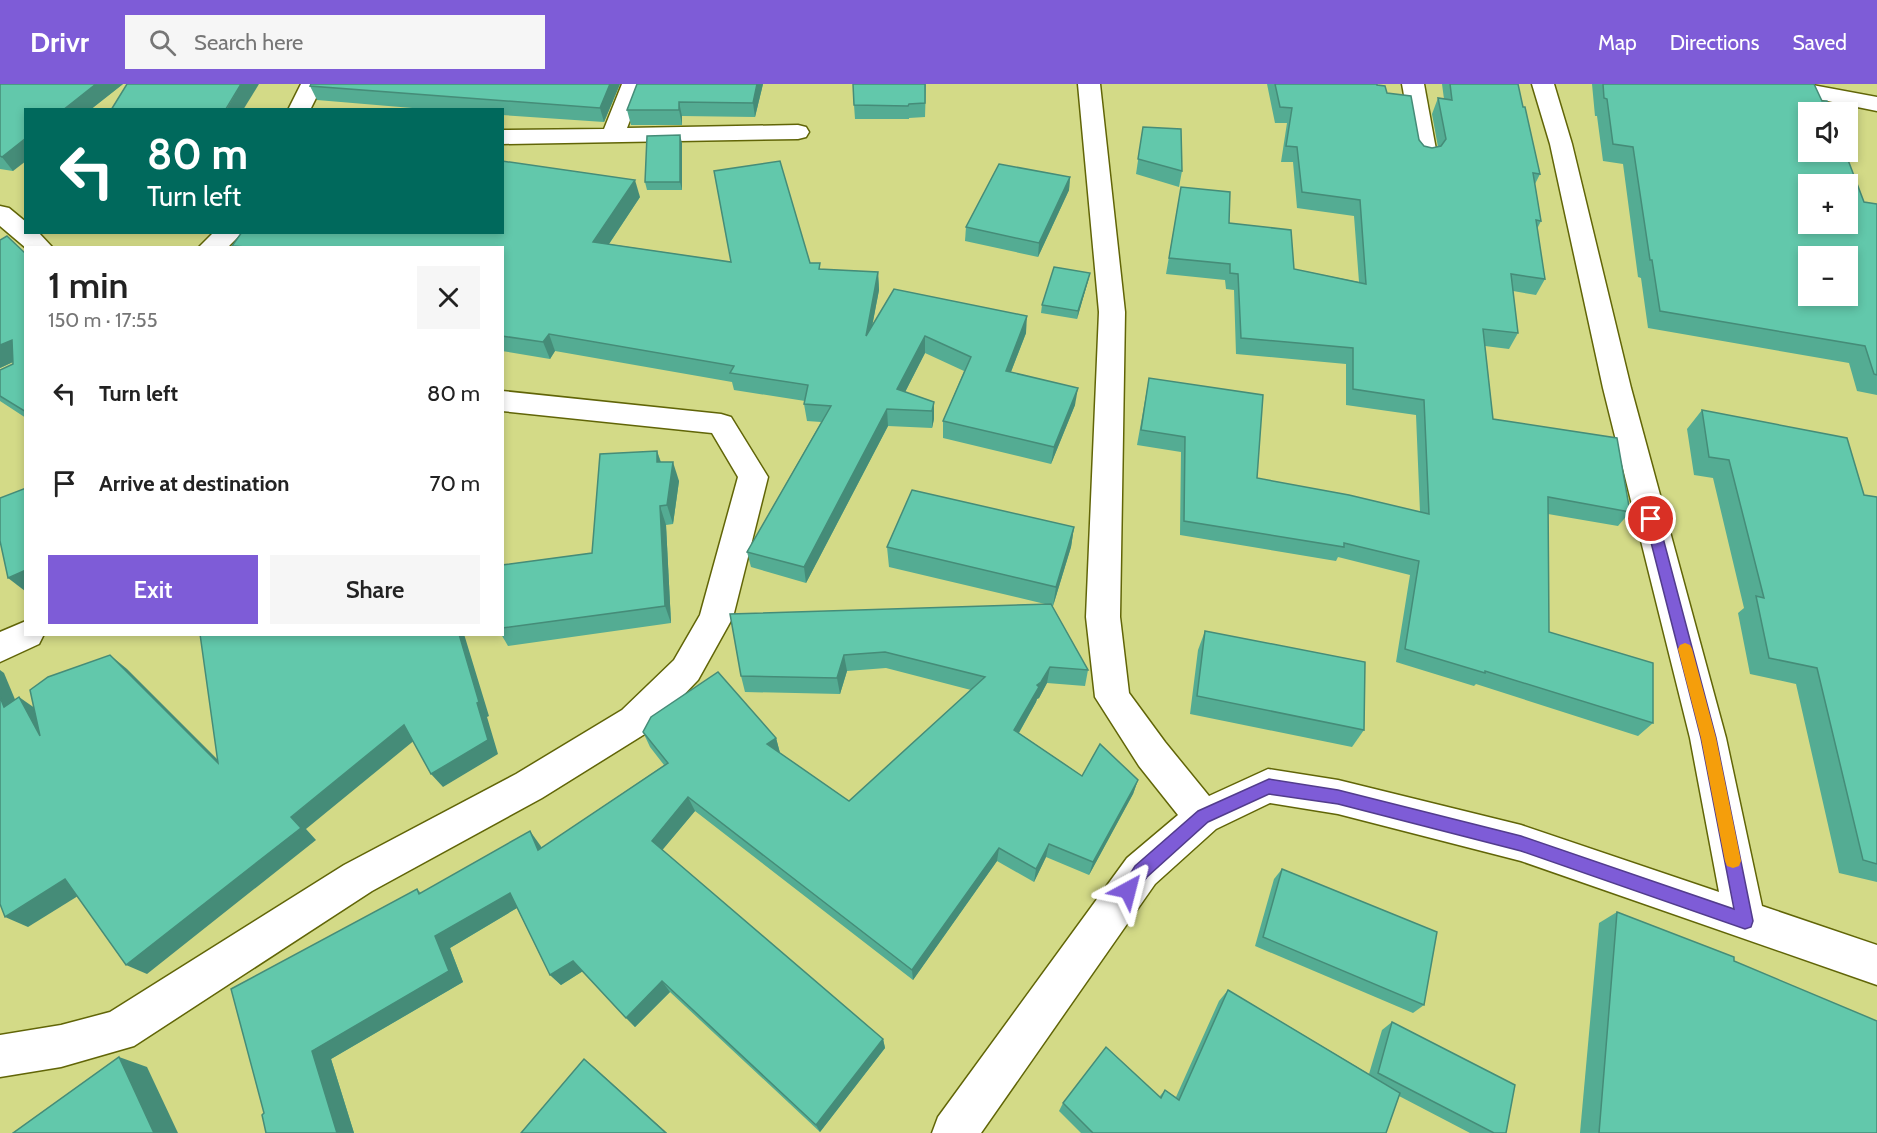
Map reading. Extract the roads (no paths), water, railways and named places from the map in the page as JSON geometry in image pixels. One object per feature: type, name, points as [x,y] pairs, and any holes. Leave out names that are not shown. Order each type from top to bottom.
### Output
[{"type":"street","points":[[300,108],[312,84]]},
{"type":"street","points":[[613,135],[633,84]]},
{"type":"street","points":[[1089,84],[1112,312],[1103,617],[1112,697],[1152,754],[1203,817]]},
{"type":"street","points":[[1413,84],[1426,155]]},
{"type":"street","points":[[1543,84],[1561,144],[1617,388],[1708,738],[1745,921]]},
{"type":"street","points":[[1773,84],[1820,89],[1877,104]]},
{"type":"street","points":[[504,137],[798,132]]},
{"type":"street","points":[[0,213],[38,246]]},
{"type":"street","points":[[213,246],[228,234]]},
{"type":"street","points":[[0,1056],[61,1046],[119,1031],[358,878],[529,786],[635,721],[686,670],[716,617],[753,477],[721,424],[504,401]]},
{"type":"street","points":[[0,648],[24,636]]},
{"type":"street","points":[[954,1133],[1141,871],[1203,817],[1269,786],[1338,797],[1521,843],[1877,965]]}]
